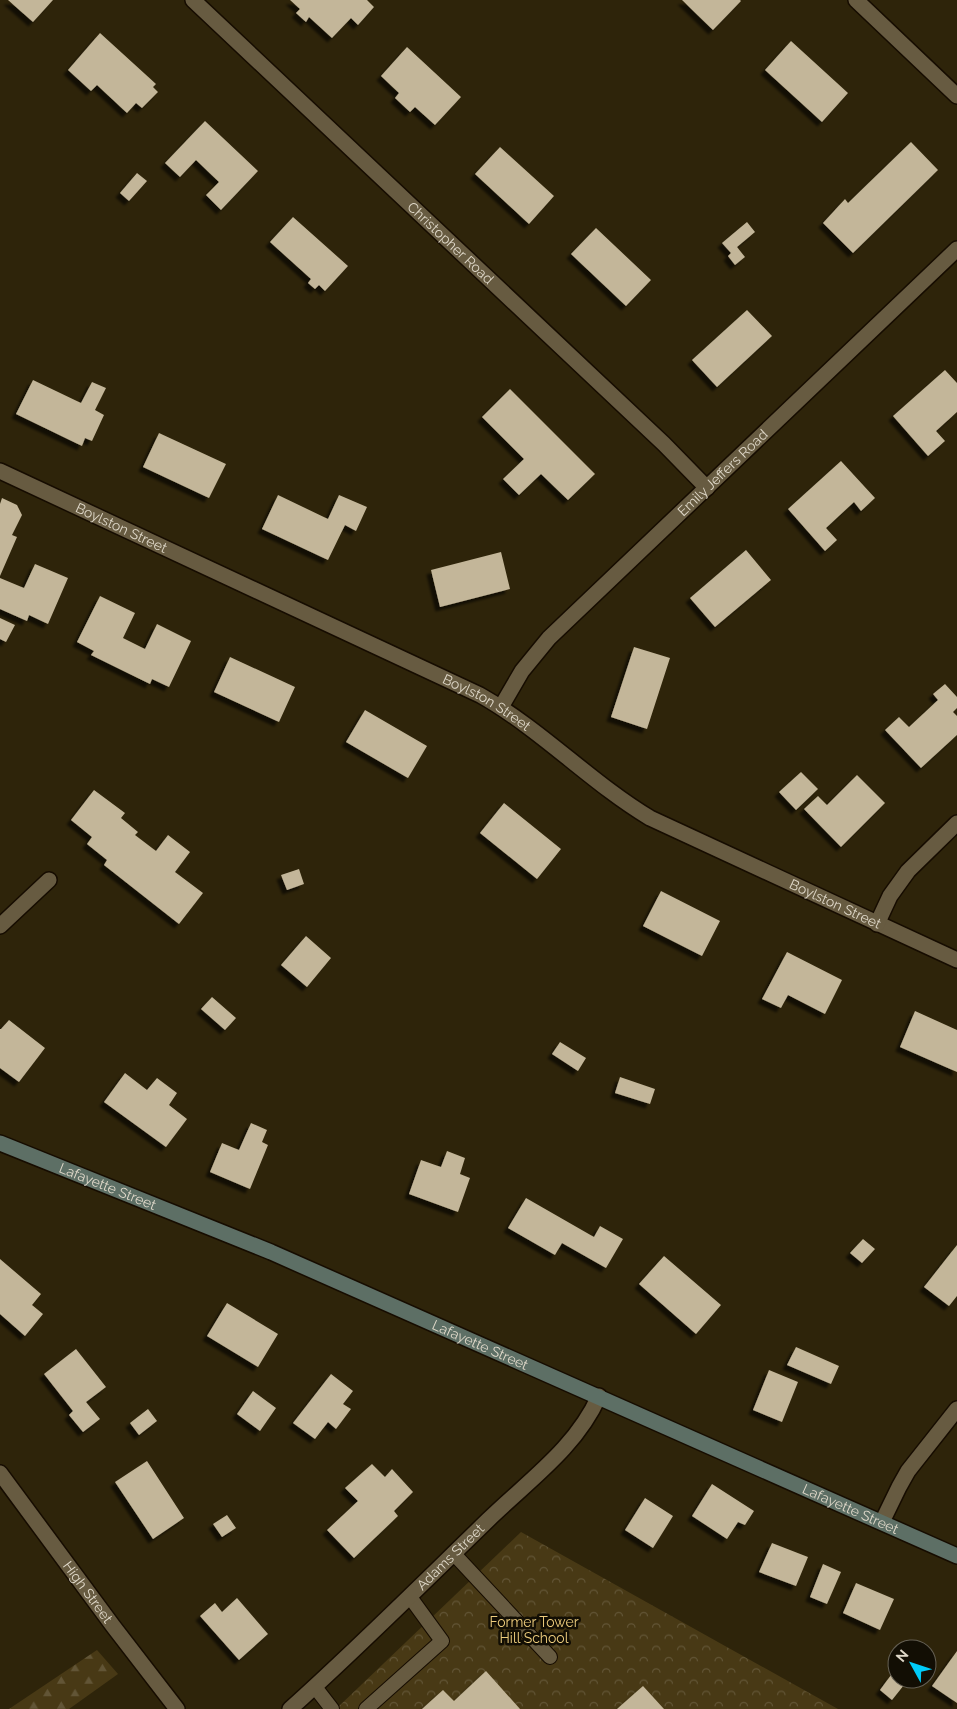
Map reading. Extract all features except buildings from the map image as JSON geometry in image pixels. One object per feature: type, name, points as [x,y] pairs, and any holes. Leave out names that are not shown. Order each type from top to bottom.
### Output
[{"type":"main road","name":"Lafayette Street","points":[[0,1144],[271,1252],[957,1556]]},
{"type":"street","name":"Christopher Road","points":[[193,0],[664,444],[706,488]]},
{"type":"street","points":[[856,0],[957,96]]},
{"type":"street","name":"Emily Jeffers Road","points":[[501,707],[522,671],[549,638],[957,249]]},
{"type":"street","name":"Boylston Street","points":[[0,471],[433,673],[501,707],[535,731],[609,791],[650,818],[957,960]]},
{"type":"street","points":[[877,924],[890,896],[908,871],[957,823]]},
{"type":"street","points":[[0,926],[49,880]]},
{"type":"street","name":"Adams Street","points":[[290,1709],[410,1597],[575,1437],[599,1396]]},
{"type":"street","points":[[882,1522],[908,1471],[957,1409]]},
{"type":"street","name":"High Street","points":[[0,1473],[177,1709]]},
{"type":"lane","points":[[454,1554],[550,1657]]},
{"type":"lane","points":[[366,1709],[442,1641],[410,1597]]},
{"type":"lane","points":[[314,1687],[332,1709]]},
{"type":"green space","name":"Former Tower Hill School","points":[[521,1532],[838,1709],[336,1709]]},
{"type":"green space","points":[[97,1650],[118,1674],[69,1709],[9,1709]]}]
